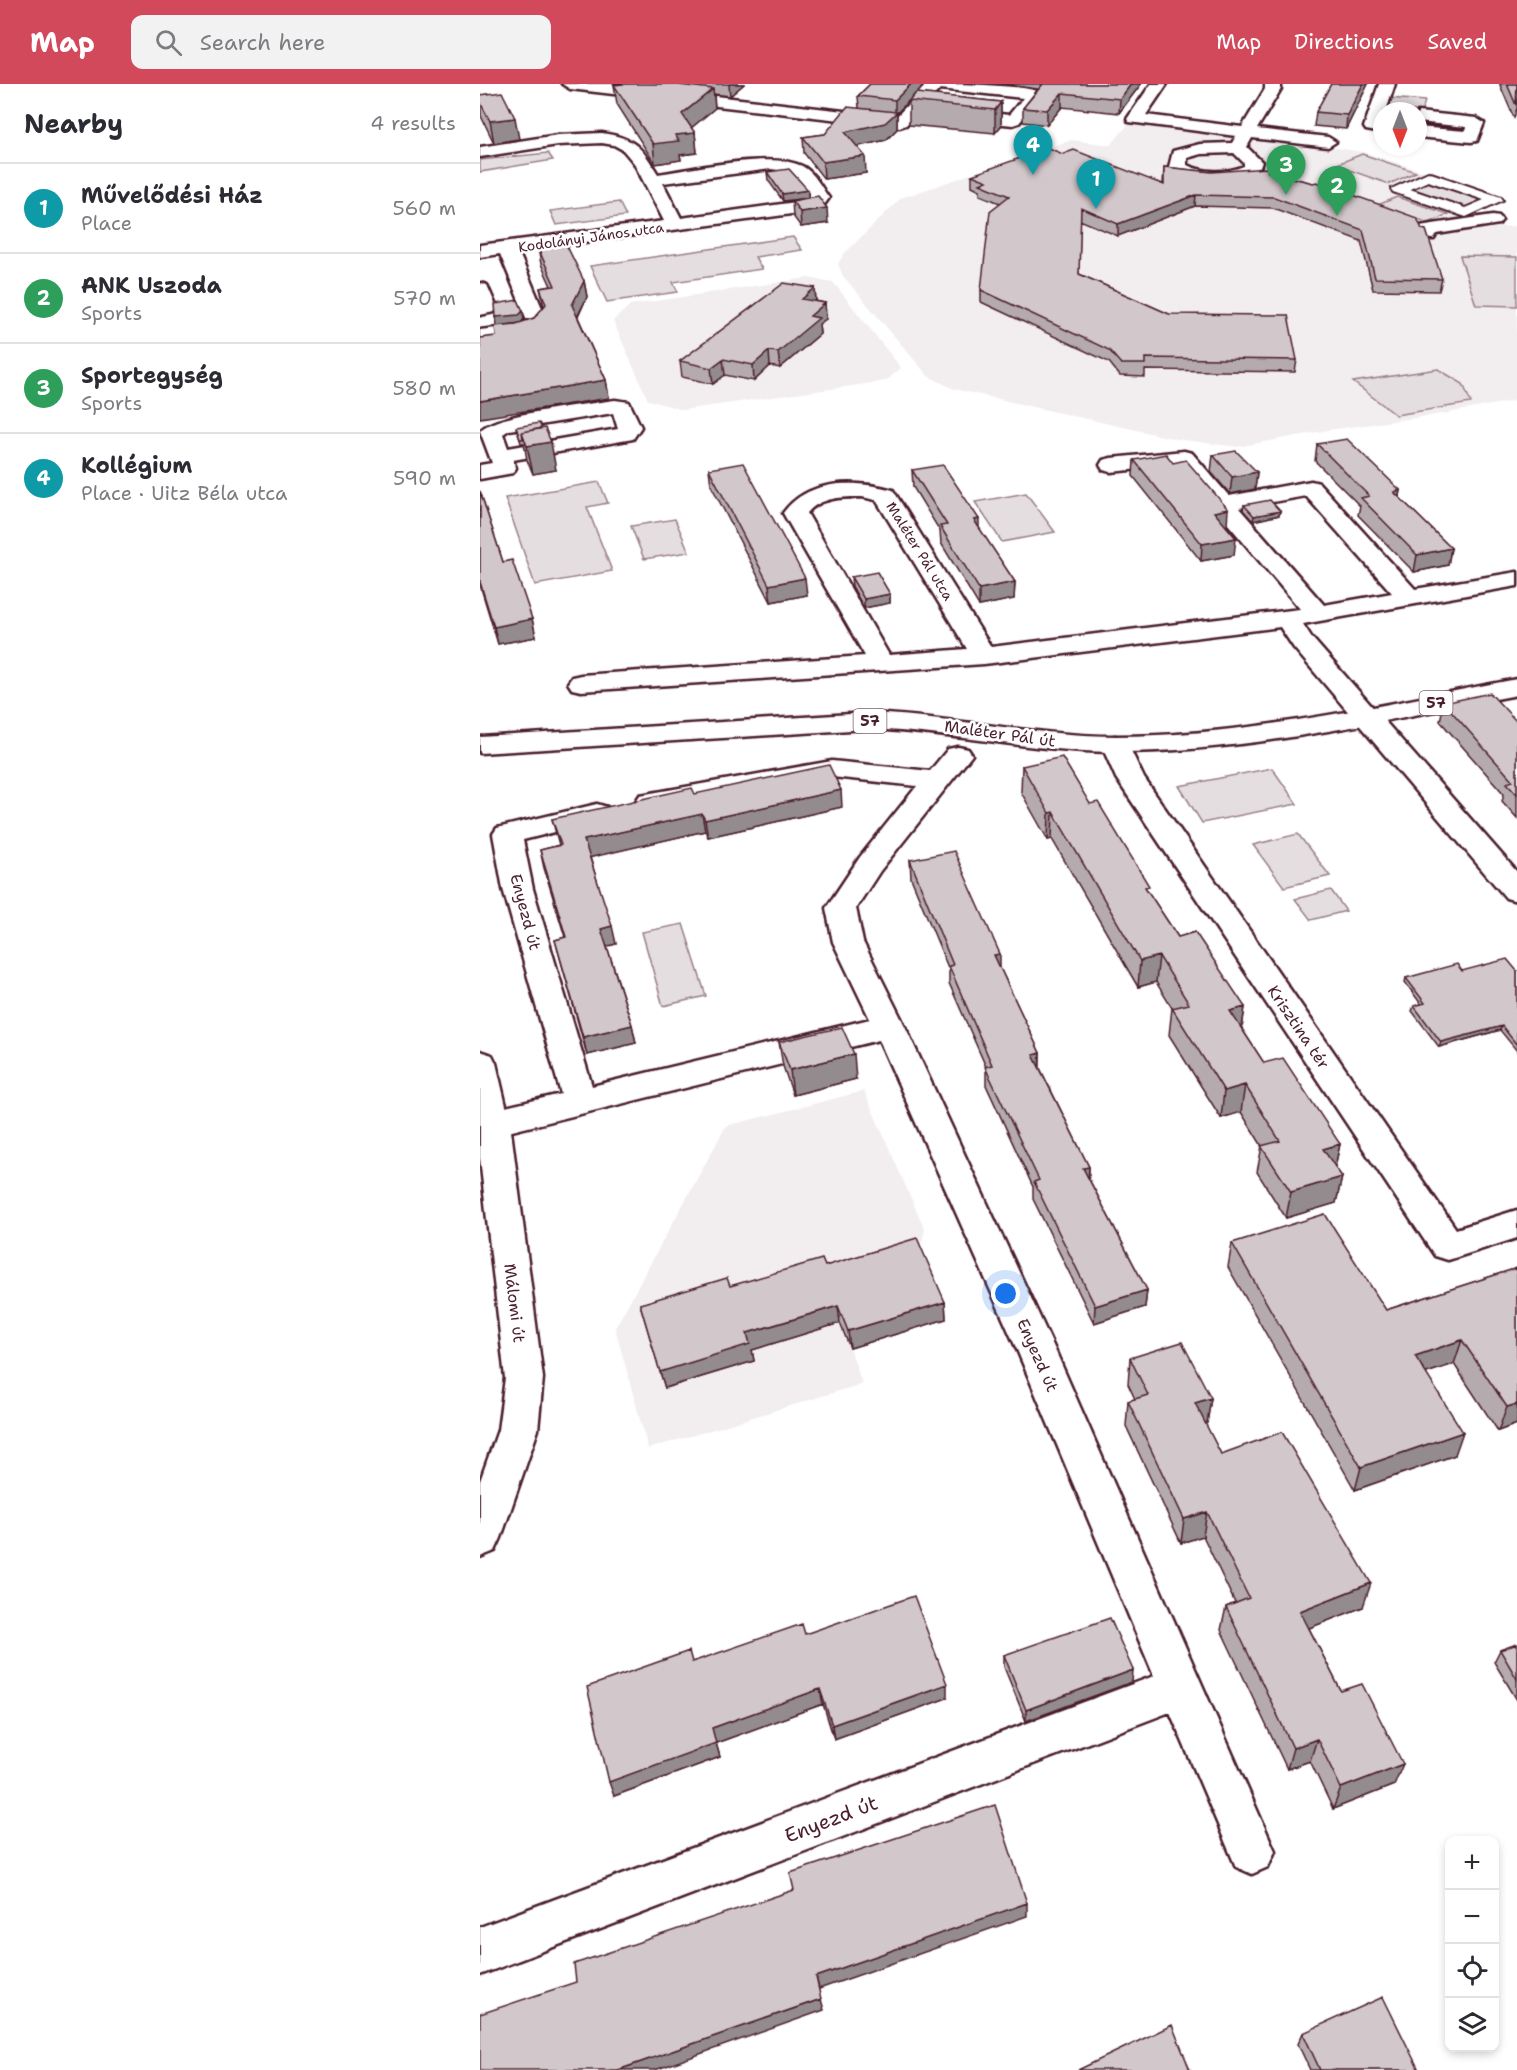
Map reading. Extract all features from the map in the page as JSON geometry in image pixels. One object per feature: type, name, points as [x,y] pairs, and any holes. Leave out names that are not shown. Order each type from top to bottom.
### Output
[{"type":"street","points":[[570,84],[659,89],[712,100],[900,122],[912,109],[924,97],[938,84],[1035,94],[1013,120],[912,109]]},
{"type":"street","points":[[712,100],[731,84]]},
{"type":"street","points":[[1159,84],[1135,119],[1328,142]]},
{"type":"street","points":[[1238,148],[1273,89],[1273,84]]},
{"type":"street","points":[[1383,102],[1387,84]]},
{"type":"street","points":[[924,97],[1024,108]]},
{"type":"street","points":[[1427,118],[1476,123],[1472,137],[1427,133]]},
{"type":"street","name":"Kodolányi János utca","points":[[480,152],[577,138],[622,140],[630,147],[676,226]]},
{"type":"street","name":"Kodolányi János utca","points":[[480,252],[806,207],[816,204],[820,198],[799,170],[785,165],[771,164],[650,180]]},
{"type":"street","points":[[1428,176],[1438,180],[1496,200],[1466,213],[1398,189],[1428,176]]},
{"type":"street","points":[[1428,235],[1426,230],[1493,220]]},
{"type":"street","name":"Kodolányi János utca","points":[[480,336],[526,330],[535,326],[537,320],[507,248]]},
{"type":"street","points":[[480,289],[487,308],[480,309]]},
{"type":"street","points":[[480,472],[505,468],[500,456],[491,431],[503,425],[615,406],[621,407],[630,427],[625,434],[500,456]]},
{"type":"street","points":[[1112,465],[1184,458],[1317,613]]},
{"type":"street","points":[[1223,504],[1311,488],[1409,598]]},
{"type":"street","name":"Maléter Pál utca","points":[[882,664],[795,513],[800,504],[809,497],[859,489],[885,495],[984,656]]},
{"type":"street","points":[[581,682],[984,656],[1287,619],[1517,579]]},
{"type":"street","points":[[1287,619],[1303,643],[1517,891]]},
{"type":"street","name":"Maléter Pál út","points":[[480,745],[830,722],[908,721],[1054,740],[1115,744],[1193,742],[1246,737],[1517,687]]},
{"type":"street","points":[[480,738],[525,741]]},
{"type":"street","points":[[480,758],[525,741]]},
{"type":"street","name":"Krisztina tér","points":[[1115,744],[1130,778],[1448,1246],[1517,1224]]},
{"type":"street","name":"Enyezd út","points":[[958,755],[870,864],[841,908],[848,942],[889,1026],[1036,1352],[1252,1851]]},
{"type":"street","name":"Enyezd út","points":[[580,1102],[518,889],[507,834],[628,806],[832,769],[937,780]]},
{"type":"street","points":[[486,1124],[889,1026]]},
{"type":"street","name":"Málomi út","points":[[480,1063],[486,1124],[525,1378],[518,1430],[480,1538]]},
{"type":"street","name":"Enyezd út","points":[[480,1952],[1181,1687]]},
{"type":"shaded area","points":[[1388,98],[1425,101],[1425,102],[1387,102]]},
{"type":"shaded area","points":[[1131,121],[1267,137],[1363,152],[1435,175],[1495,227],[1517,226],[1517,400],[1237,447],[1176,439],[954,389],[928,376],[843,276],[838,264],[844,254],[901,198],[1071,140],[1111,145]]},
{"type":"shaded area","points":[[548,153],[553,160],[480,172],[480,160]]},
{"type":"shaded area","points":[[1362,154],[1416,172],[1389,184],[1335,165]]},
{"type":"shaded area","points":[[1430,178],[1492,200],[1466,211],[1404,189]]},
{"type":"shaded area","points":[[1397,197],[1448,214],[1429,223],[1378,205]]},
{"type":"shaded area","points":[[619,202],[626,216],[556,225],[550,211]]},
{"type":"shaded area","points":[[793,237],[802,250],[755,257],[762,269],[673,282],[678,292],[607,302],[590,266]]},
{"type":"shaded area","points":[[1460,256],[1517,257],[1517,306],[1476,305]]},
{"type":"shaded area","points":[[807,278],[833,282],[901,368],[886,381],[683,410],[648,400],[613,321],[630,305]]},
{"type":"shaded area","points":[[1438,369],[1463,384],[1471,403],[1396,415],[1353,382]]},
{"type":"shaded area","points":[[599,482],[608,503],[587,507],[612,571],[535,585],[505,498]]},
{"type":"shaded area","points":[[1026,493],[1055,532],[1002,542],[975,502]]},
{"type":"shaded area","points":[[675,519],[689,552],[644,559],[631,526]]},
{"type":"shaded area","points":[[1272,768],[1297,804],[1202,823],[1179,786]]},
{"type":"shaded area","points":[[1298,834],[1330,876],[1284,887],[1253,845]]},
{"type":"shaded area","points":[[1331,890],[1346,911],[1311,920],[1295,899]]},
{"type":"shaded area","points":[[683,924],[706,996],[663,1006],[642,932]]},
{"type":"shaded area","points":[[864,1091],[925,1230],[918,1256],[946,1319],[850,1348],[862,1384],[648,1449],[615,1328],[726,1126]]},
{"type":"building","points":[[670,84],[713,89],[682,114],[695,133],[675,135],[679,141],[653,144],[614,85]]},
{"type":"building","points":[[870,84],[911,84],[895,100],[858,96]]},
{"type":"building","points":[[1043,84],[1131,84],[1120,99],[1062,93],[1047,110],[1023,108]]},
{"type":"building","points":[[1331,84],[1363,84],[1347,115],[1316,112]]},
{"type":"building","points":[[1507,84],[1517,84],[1516,105]]},
{"type":"building","points":[[502,92],[515,118],[490,121],[480,102],[480,95]]},
{"type":"building","points":[[916,93],[1001,102],[995,110],[909,101]]},
{"type":"building","points":[[847,107],[897,112],[885,123],[845,132],[865,156],[823,162],[803,137],[825,134]]},
{"type":"building","points":[[1048,148],[1063,154],[1074,150],[1164,185],[1164,167],[1212,172],[1267,168],[1268,172],[1317,182],[1417,218],[1422,229],[1426,230],[1442,279],[1375,278],[1363,230],[1274,197],[1196,195],[1118,224],[1081,208],[1079,274],[1169,314],[1288,315],[1297,360],[1145,358],[1145,364],[1121,364],[1109,350],[981,290],[990,211],[1009,196],[980,184],[987,181],[972,175]]},
{"type":"building","points":[[789,169],[808,190],[782,194],[767,172]]},
{"type":"building","points":[[818,196],[827,208],[800,212],[792,201]]},
{"type":"building","points":[[566,244],[584,281],[572,305],[606,380],[480,401],[480,338],[496,336],[495,326],[516,324],[534,318],[546,304],[540,288],[555,286],[538,248]]},
{"type":"building","points":[[784,283],[815,288],[802,299],[825,303],[810,316],[819,318],[778,352],[769,351],[753,365],[723,359],[711,368],[680,361]]},
{"type":"building","points":[[518,300],[523,311],[519,315],[496,317],[495,304]]},
{"type":"building","points":[[539,423],[542,428],[522,432],[523,439],[520,439],[516,427]]},
{"type":"building","points":[[545,428],[551,442],[527,446],[522,432]]},
{"type":"building","points":[[1347,439],[1400,490],[1394,492],[1451,548],[1417,555],[1361,498],[1369,496],[1317,444]]},
{"type":"building","points":[[1236,451],[1257,472],[1232,477],[1213,455]]},
{"type":"building","points":[[1166,454],[1173,463],[1186,460],[1228,509],[1214,512],[1236,538],[1202,544],[1134,460]]},
{"type":"building","points":[[743,463],[805,578],[769,585],[709,469]]},
{"type":"building","points":[[943,465],[979,519],[974,520],[1015,582],[979,589],[940,526],[947,525],[912,470]]},
{"type":"building","points":[[480,491],[503,562],[512,560],[532,619],[494,627],[480,582]]},
{"type":"building","points":[[1270,500],[1280,511],[1254,516],[1244,505]]},
{"type":"building","points":[[877,572],[890,594],[864,599],[851,577]]},
{"type":"building","points":[[1490,693],[1517,722],[1517,794],[1507,783],[1513,781],[1444,703]]},
{"type":"building","points":[[1062,757],[1090,804],[1098,802],[1149,886],[1145,887],[1178,937],[1195,932],[1245,1007],[1230,1011],[1264,1063],[1283,1058],[1340,1144],[1323,1149],[1342,1177],[1291,1192],[1261,1146],[1280,1141],[1245,1085],[1224,1091],[1172,1008],[1189,1004],[1159,956],[1140,961],[1053,812],[1049,813],[1022,766]]},
{"type":"building","points":[[829,765],[841,790],[705,820],[702,814],[584,840],[612,926],[601,929],[632,1025],[583,1037],[555,940],[566,937],[540,850],[561,845],[552,819],[692,788],[695,794]]},
{"type":"building","points":[[954,851],[1000,954],[994,955],[1040,1053],[1033,1055],[1089,1167],[1083,1168],[1147,1290],[1095,1306],[1034,1182],[1039,1180],[985,1067],[992,1065],[949,966],[953,965],[910,860]]},
{"type":"building","points":[[1507,959],[1517,971],[1517,1045],[1502,1026],[1441,1042],[1414,1006],[1425,1003],[1406,978],[1457,964],[1462,971]]},
{"type":"building","points":[[842,1027],[854,1054],[790,1070],[779,1042]]},
{"type":"building","points":[[1325,1214],[1386,1310],[1517,1268],[1517,1404],[1507,1407],[1462,1340],[1415,1356],[1463,1432],[1361,1467],[1232,1243]]},
{"type":"building","points":[[917,1238],[945,1302],[848,1331],[838,1306],[747,1333],[750,1344],[660,1372],[640,1304],[727,1278],[730,1286],[822,1259],[825,1266]]},
{"type":"building","points":[[1182,1342],[1211,1398],[1195,1403],[1221,1454],[1282,1432],[1371,1583],[1300,1611],[1341,1691],[1362,1684],[1403,1764],[1341,1788],[1317,1739],[1293,1748],[1226,1607],[1249,1598],[1207,1512],[1184,1519],[1128,1401],[1148,1395],[1130,1358]]},
{"type":"building","points":[[914,1596],[947,1684],[832,1725],[820,1689],[712,1728],[716,1743],[609,1782],[587,1687],[689,1651],[692,1662],[802,1624],[805,1634]]},
{"type":"building","points":[[1110,1618],[1133,1670],[1026,1710],[1004,1655]]},
{"type":"building","points":[[1517,1644],[1517,1679],[1500,1650]]},
{"type":"building","points":[[995,1805],[1027,1903],[816,1977],[821,1999],[618,2070],[480,2070],[480,2014],[576,1982],[574,1964],[794,1890],[790,1873]]},
{"type":"building","points":[[1383,1997],[1419,2070],[1320,2070],[1303,2033]]},
{"type":"building","points":[[1172,2025],[1190,2070],[1078,2070]]},
{"type":"place","name":"Kollégium","points":[[1033,175]]},
{"type":"place","name":"Sportegység","points":[[1286,195]]},
{"type":"place","name":"Művelődési Ház","points":[[1096,209]]},
{"type":"place","name":"ANK Uszoda","points":[[1337,216]]}]
